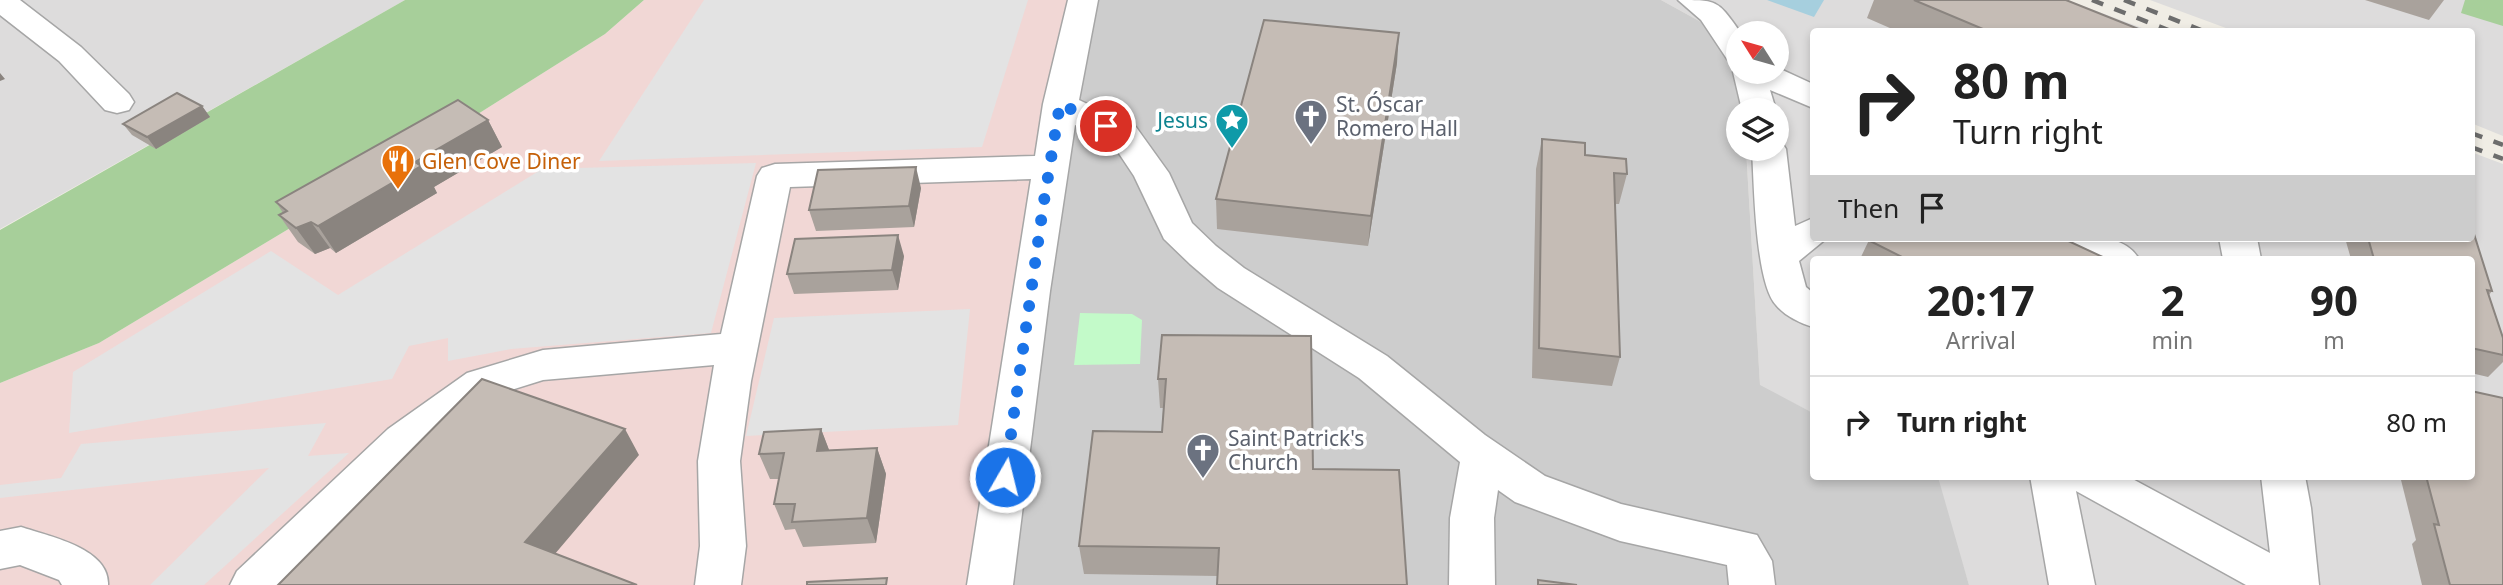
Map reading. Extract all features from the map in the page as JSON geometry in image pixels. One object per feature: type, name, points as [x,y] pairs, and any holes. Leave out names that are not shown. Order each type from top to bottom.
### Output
[{"type":"street","points":[[0,0],[70,54],[117,102]]},
{"type":"street","points":[[990,585],[1060,104],[1083,0]]},
{"type":"street","points":[[1693,0],[1712,14],[1726,34]]},
{"type":"street","points":[[1785,84],[1810,96]]},
{"type":"street","points":[[1060,104],[1124,135],[1151,173],[1177,230],[1231,278],[1373,367],[1482,456],[1530,489],[1747,567]]},
{"type":"street","points":[[1770,161],[1780,256],[1789,295],[1810,311]]},
{"type":"street","points":[[718,585],[723,546],[719,461],[738,348],[775,176],[1050,167]]},
{"type":"street","points":[[1780,256],[1810,234]]},
{"type":"street","points":[[2084,242],[2114,256]]},
{"type":"street","points":[[253,585],[402,441],[481,384],[544,365],[738,348]]},
{"type":"street","points":[[1472,585],[1472,518],[1482,456]]},
{"type":"street","points":[[2053,480],[2072,585]]},
{"type":"street","points":[[2095,480],[2288,585]]},
{"type":"street","points":[[2284,480],[2296,585]]},
{"type":"street","points":[[0,550],[21,547],[75,566],[86,581],[85,585]]},
{"type":"shaded area","points":[[0,0],[405,0],[0,229]]},
{"type":"shaded area","points":[[644,0],[1084,0],[990,585],[0,585],[0,383],[99,343],[435,141],[605,34]]},
{"type":"shaded area","points":[[704,0],[1028,0],[982,147],[599,161]]},
{"type":"shaded area","name":"Saint Patrick's Church","points":[[1084,0],[1661,0],[1721,33],[1726,50],[1726,84],[1736,84],[1740,98],[1726,98],[1726,161],[1747,161],[1760,385],[1810,411],[1810,480],[1939,480],[1969,585],[990,585]]},
{"type":"shaded area","points":[[1661,0],[2067,0],[2142,28],[1810,28],[1810,242],[2475,242],[2475,154],[2503,164],[2503,585],[1969,585],[1936,480],[2475,480],[2475,256],[1810,256],[1810,411],[1760,386],[1747,161],[1789,161],[1789,98],[1740,98],[1736,84],[1789,84],[1789,21],[1726,21],[1726,50],[1721,33]]},
{"type":"shaded area","points":[[2150,0],[2503,0],[2503,136],[2475,125],[2475,28],[2226,28]]},
{"type":"shaded area","points":[[756,163],[711,333],[511,349],[448,361],[448,338],[409,346],[392,379],[69,433],[73,372],[271,251],[338,295],[542,169]]},
{"type":"shaded area","points":[[970,309],[958,425],[746,436],[774,318]]},
{"type":"shaded area","points":[[326,423],[308,456],[349,453],[204,585],[150,585],[269,468],[0,498],[0,485],[61,478],[81,444]]},
{"type":"green space","points":[[405,0],[644,0],[605,34],[435,141],[99,343],[0,383],[0,230]]},
{"type":"green space","points":[[2465,0],[2503,0],[2503,26],[2461,13]]},
{"type":"green space","points":[[1080,313],[1132,314],[1142,320],[1140,364],[1074,365]]},
{"type":"water","points":[[1767,0],[1824,0],[1814,17]]},
{"type":"building","points":[[1914,0],[2066,0],[2136,28],[1980,28]]},
{"type":"building","name":"St. Óscar Romero Hall","points":[[1264,20],[1399,33],[1371,216],[1216,199]]},
{"type":"building","points":[[177,93],[202,106],[147,137],[123,124]]},
{"type":"building","points":[[458,100],[488,120],[415,162],[421,166],[318,226],[311,222],[296,228],[279,215],[287,211],[276,202]]},
{"type":"building","points":[[1542,139],[1585,143],[1585,155],[1626,159],[1627,174],[1614,173],[1620,357],[1539,348]]},
{"type":"building","points":[[916,167],[909,206],[809,210],[818,170]]},
{"type":"building","points":[[898,235],[892,270],[787,274],[795,239]]},
{"type":"building","points":[[2475,237],[2492,291],[2487,290],[2503,338],[2503,355],[2475,349],[2475,256],[2373,256],[2369,242],[2475,242]]},
{"type":"building","points":[[1872,242],[2071,242],[2101,256],[1900,256]]},
{"type":"building","name":"Saint Patrick's Church","points":[[1162,335],[1311,336],[1313,469],[1399,470],[1407,585],[1217,585],[1219,548],[1079,546],[1093,431],[1162,432],[1166,379],[1158,379]]},
{"type":"building","points":[[482,379],[625,429],[525,542],[637,585],[278,585]]},
{"type":"building","points":[[2475,392],[2503,398],[2503,585],[2450,585],[2434,524],[2439,525],[2427,480],[2475,480]]},
{"type":"building","points":[[821,429],[817,451],[877,448],[867,518],[792,522],[795,504],[774,504],[784,453],[759,454],[764,432]]},
{"type":"building","points":[[887,578],[886,585],[807,585],[807,582]]},
{"type":"building","points":[[1538,580],[1577,585],[1538,585]]},
{"type":"railway","points":[[2092,0],[2163,28]]},
{"type":"railway","points":[[2124,0],[2196,28]]},
{"type":"railway","points":[[2475,134],[2503,145]]},
{"type":"railway","points":[[2475,148],[2503,159]]},
{"type":"place","name":"St. Óscar Romero Hall","points":[[1311,146]]},
{"type":"place","name":"Jesus","points":[[1232,150]]},
{"type":"place","name":"Glen Cove Diner","points":[[398,191]]},
{"type":"place","name":"Saint Patrick's Church","points":[[1203,480]]},
{"type":"route","points":[[1005,477],[1060,104],[1106,126]]}]
